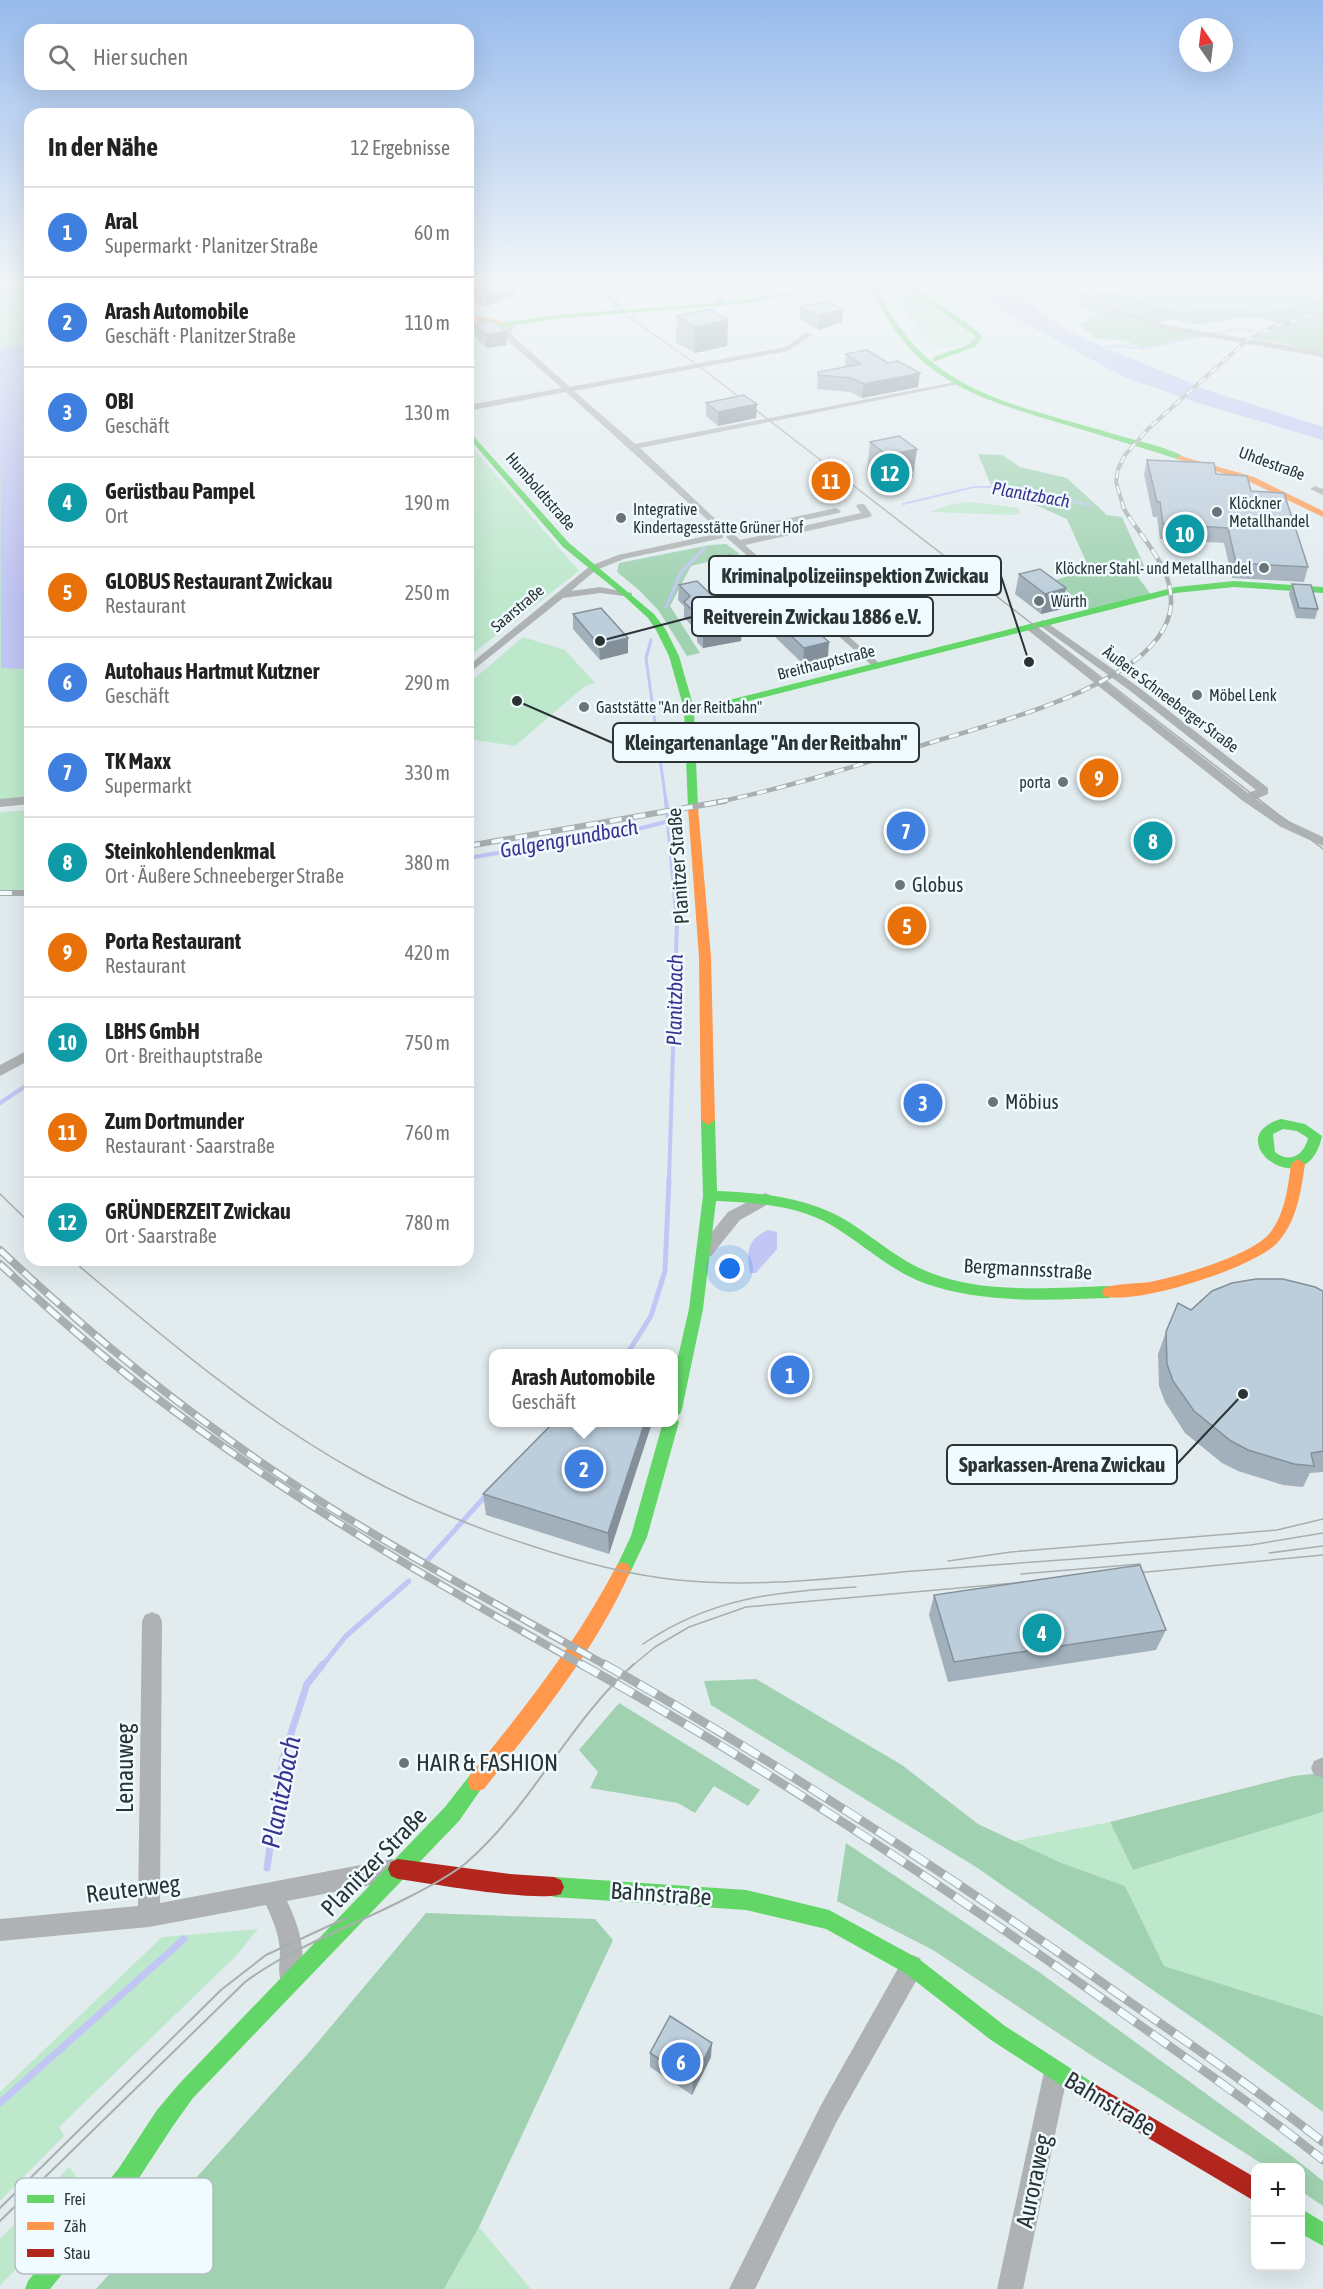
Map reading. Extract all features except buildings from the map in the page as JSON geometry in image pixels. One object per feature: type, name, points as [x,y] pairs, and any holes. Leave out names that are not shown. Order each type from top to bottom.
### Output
[{"type":"main road","name":"Uhdestraße","points":[[960,386],[1002,403],[1251,479],[1323,514]]},
{"type":"main road","name":"Uhdestraße","points":[[973,386],[982,391],[1257,474],[1323,502]]},
{"type":"main road","name":"Humboldtstraße","points":[[474,439],[566,545],[593,568]]},
{"type":"main road","name":"Planitzer Straße","points":[[593,568],[651,616],[667,640],[680,672],[689,709],[692,785],[705,957],[710,1196],[705,1252],[696,1309],[678,1391]]},
{"type":"main road","name":"Breithauptstraße","points":[[689,709],[725,704],[1202,585],[1234,584],[1323,590]]},
{"type":"main road","points":[[1281,1124],[1302,1127],[1320,1141],[1322,1149],[1319,1157],[1310,1163],[1298,1164],[1286,1161],[1267,1148],[1264,1140],[1266,1132],[1281,1124]]},
{"type":"main road","name":"Bergmannsstraße","points":[[710,1196],[797,1203],[832,1218],[907,1267],[941,1282],[981,1290],[1064,1293],[1125,1291],[1192,1280],[1236,1262],[1271,1241],[1292,1208],[1298,1164]]},
{"type":"main road","name":"Planitzer Straße","points":[[125,2178],[186,2091],[452,1814],[556,1683],[609,1600],[639,1537],[670,1427]]},
{"type":"main road","name":"Bahnstraße","points":[[398,1869],[510,1884],[746,1900],[829,1920],[912,1966],[998,2033],[1056,2072],[1251,2188]]},
{"type":"main road","points":[[1305,2222],[1323,2235]]},
{"type":"main road","name":"Planitzer Straße","points":[[36,2289],[48,2274]]},
{"type":"street","points":[[563,386],[876,666]]},
{"type":"street","points":[[474,407],[590,386]]},
{"type":"street","points":[[633,447],[947,386]]},
{"type":"street","name":"Saarstraße","points":[[474,666],[593,568],[621,557],[729,536],[867,515],[866,505]]},
{"type":"street","name":"Saarstraße","points":[[560,595],[600,590],[628,595]]},
{"type":"street","name":"Äußere Schneeberger Straße","points":[[1043,624],[1132,688],[1264,791],[1247,798]]},
{"type":"street","name":"Äußere Schneeberger Straße","points":[[1029,627],[1247,798],[1284,824],[1323,842]]},
{"type":"street","points":[[0,802],[24,800]]},
{"type":"street","points":[[0,1071],[24,1057]]},
{"type":"street","points":[[705,1252],[734,1216],[765,1199]]},
{"type":"street","name":"Lenauweg","points":[[149,1916],[152,1621]]},
{"type":"street","name":"Reuterweg","points":[[0,1930],[149,1916],[398,1869]]},
{"type":"street","points":[[272,1894],[289,1927],[292,1953],[290,1982]]},
{"type":"street","points":[[742,2289],[829,2113],[912,1966]]},
{"type":"street","name":"Auroraweg","points":[[1010,2289],[1056,2072]]},
{"type":"green space","points":[[0,386],[24,386],[24,799],[0,801]]},
{"type":"green space","points":[[474,450],[579,571],[474,652]]},
{"type":"green space","points":[[978,454],[1002,455],[1020,467],[1067,478],[1107,515],[1122,517],[1145,568],[1156,568],[1156,572],[1135,573],[1152,596],[1091,611],[1054,581],[1089,568],[1067,519],[991,485]]},
{"type":"green space","points":[[972,502],[1018,508],[1020,512],[1014,515],[930,512],[952,504]]},
{"type":"green space","points":[[726,544],[740,554],[691,566],[670,606],[700,653],[687,656],[659,611],[617,572],[619,563],[710,545]]},
{"type":"green space","points":[[523,637],[565,650],[595,683],[585,686],[515,746],[474,740],[474,679]]},
{"type":"green space","points":[[24,810],[24,893],[0,893],[0,812]]},
{"type":"green space","points":[[756,1679],[902,1765],[978,1824],[1059,1862],[1125,1886],[1164,1966],[1323,2016],[1323,2112],[1213,2032],[976,1867],[711,1705],[704,1681]]},
{"type":"green space","points":[[619,1703],[760,1790],[748,1806],[714,1786],[695,1813],[678,1803],[590,1788],[598,1772],[579,1750]]},
{"type":"green space","points":[[1323,1773],[1323,1812],[1133,1870],[1110,1822],[1293,1776]]},
{"type":"green space","points":[[1323,1812],[1323,2016],[1164,1966],[1125,1886],[1059,1862],[1015,1841],[1110,1822],[1133,1870]]},
{"type":"green space","points":[[846,1843],[1039,1972],[1300,2163],[1261,2163],[1094,2057],[933,1950],[837,1901]]},
{"type":"green space","points":[[426,1913],[595,1919],[613,1940],[479,2227],[444,2289],[96,2289],[110,2274],[213,2274],[213,2178],[196,2178],[312,2049]]},
{"type":"green space","points":[[258,1929],[236,1956],[59,2127],[64,2136],[23,2178],[15,2178],[15,2186],[0,2201],[0,2092],[162,1937]]},
{"type":"green space","points":[[69,2167],[75,2178],[58,2178]]},
{"type":"green space","points":[[1305,2167],[1323,2181],[1323,2206],[1305,2194]]},
{"type":"green space","points":[[15,2223],[15,2271],[0,2286],[0,2239]]},
{"type":"green space","points":[[479,2227],[531,2289],[444,2289]]},
{"type":"water","points":[[0,386],[24,386],[24,669],[1,668]]},
{"type":"water","points":[[1150,386],[1197,386],[1323,427],[1323,440],[1195,402]]},
{"type":"water","points":[[768,1230],[777,1232],[777,1249],[756,1273],[750,1273],[748,1253],[752,1242]]},
{"type":"waterway","name":"Planitzbach","points":[[903,504],[974,487],[998,487],[1090,505]]},
{"type":"waterway","name":"Planitzbach","points":[[666,607],[681,572],[705,548]]},
{"type":"waterway","name":"Planitzbach","points":[[651,640],[646,658],[666,802]]},
{"type":"waterway","name":"Planitzbach","points":[[666,801],[668,821]]},
{"type":"waterway","name":"Galgengrundbach","points":[[474,857],[634,830],[668,821]]},
{"type":"waterway","name":"Planitzbach","points":[[668,821],[677,921],[669,1180]]},
{"type":"waterway","name":"Galgengrundbach","points":[[0,1103],[24,1087]]},
{"type":"waterway","name":"Planitzbach","points":[[630,1349],[651,1316],[665,1271],[669,1179]]},
{"type":"waterway","name":"Planitzbach","points":[[426,1562],[488,1493]]},
{"type":"waterway","name":"Planitzbach","points":[[322,1666],[346,1636],[409,1581]]},
{"type":"waterway","name":"Planitzbach","points":[[267,1868],[283,1758],[307,1684],[323,1664]]},
{"type":"waterway","name":"Planitzbach","points":[[0,2103],[184,1939]]},
{"type":"tram line","points":[[725,386],[1323,849]]},
{"type":"tram line","points":[[0,1194],[24,1217]]},
{"type":"tram line","points":[[79,1266],[210,1374],[283,1426],[359,1473],[421,1504],[485,1530],[602,1567],[678,1580],[767,1583],[1251,1545],[1323,1533]]},
{"type":"tram line","points":[[948,1561],[1011,1552],[1277,1530],[1323,1519]]},
{"type":"tram line","points":[[1269,1553],[1323,1546]]},
{"type":"tram line","points":[[1126,1574],[1323,1555]]},
{"type":"tram line","points":[[1021,1574],[1140,1564]]},
{"type":"tram line","points":[[632,1666],[655,1647],[689,1627],[746,1607],[1037,1581]]},
{"type":"tram line","points":[[643,1644],[694,1616],[745,1600],[798,1591],[856,1587]]},
{"type":"tram line","points":[[44,2178],[245,1982],[304,1947],[445,1878],[466,1863],[511,1816],[590,1712],[632,1666]]},
{"type":"tram line","points":[[30,2178],[221,1990],[266,1955],[346,1918]]},
{"type":"tram line","points":[[0,2208],[15,2193]]},
{"type":"tram line","points":[[0,2221],[15,2206]]},
{"type":"railway","points":[[1124,508],[1116,482],[1118,469],[1125,455],[1148,429],[1196,386]]},
{"type":"railway","points":[[718,802],[828,774],[1029,712],[1097,684],[1135,661],[1163,630],[1170,612],[1171,597],[1169,583],[1163,569],[1124,508]]},
{"type":"railway","points":[[474,845],[725,801]]},
{"type":"railway","points":[[0,893],[24,893]]},
{"type":"railway","points":[[0,1250],[135,1368],[206,1423],[280,1475],[401,1550],[607,1666]]},
{"type":"railway","points":[[0,1264],[126,1374],[250,1465],[414,1569],[584,1666]]},
{"type":"railway","points":[[581,1664],[706,1737],[890,1853],[1166,2043],[1323,2160]]},
{"type":"railway","points":[[604,1664],[727,1736],[849,1812],[969,1891],[1206,2056],[1323,2142]]},
{"type":"traffic: fast","points":[[965,386],[1006,404],[1180,457]]},
{"type":"traffic: fast","points":[[474,439],[566,545],[628,595],[651,616],[661,630],[674,656],[689,709],[693,808]]},
{"type":"traffic: fast","points":[[689,709],[725,704],[1176,590],[1234,584],[1323,590]]},
{"type":"traffic: fast","points":[[678,1391],[696,1309],[710,1196],[708,1120]]},
{"type":"traffic: fast","points":[[1281,1124],[1300,1127],[1315,1136],[1313,1147],[1301,1160],[1284,1163],[1270,1155],[1266,1147],[1266,1132],[1281,1124]]},
{"type":"traffic: fast","points":[[710,1196],[774,1200],[805,1207],[846,1227],[903,1266],[927,1278],[947,1284],[1016,1293],[1109,1292]]},
{"type":"traffic: fast","points":[[623,1570],[639,1537],[670,1427]]},
{"type":"traffic: fast","points":[[125,2178],[186,2091],[452,1814],[477,1782]]},
{"type":"traffic: fast","points":[[554,1887],[746,1900],[829,1920],[912,1966],[998,2033],[1091,2093]]},
{"type":"traffic: fast","points":[[1305,2222],[1323,2235]]},
{"type":"traffic: fast","points":[[36,2289],[48,2274]]},
{"type":"traffic: slow","points":[[1180,457],[1251,479],[1323,514]]},
{"type":"traffic: slow","points":[[693,808],[705,957],[708,1120]]},
{"type":"traffic: slow","points":[[1109,1292],[1180,1281],[1214,1270],[1258,1250],[1274,1238],[1280,1230],[1288,1212],[1298,1164]]},
{"type":"traffic: slow","points":[[477,1782],[575,1654],[623,1570]]},
{"type":"traffic: jam","points":[[398,1869],[510,1884],[554,1887]]},
{"type":"traffic: jam","points":[[1091,2093],[1251,2188]]},
{"type":"place","name":"GRÜNDERZEIT Zwickau","points":[[890,473]]},
{"type":"place","name":"Zum Dortmunder","points":[[831,481]]},
{"type":"place","name":"Klöckner Metallhandel","points":[[1217,512]]},
{"type":"place","name":"Integrative Kindertagesstätte Grüner Hof","points":[[621,518]]},
{"type":"place","name":"LBHS GmbH","points":[[1185,534]]},
{"type":"place","name":"Klöckner Stahl- und Metallhandel","points":[[1264,568]]},
{"type":"place","name":"Würth","points":[[1039,601]]},
{"type":"place","name":"Reitverein Zwickau 1886 e.V.","points":[[600,641]]},
{"type":"place","name":"Kriminalpolizeiinspektion Zwickau","points":[[1029,662]]},
{"type":"place","name":"Möbel Lenk","points":[[1197,695]]},
{"type":"place","name":"Kleingartenanlage \"An der Reitbahn\"","points":[[517,701]]},
{"type":"place","name":"Gaststätte \"An der Reitbahn\"","points":[[584,707]]},
{"type":"place","name":"Porta Restaurant","points":[[1099,778]]},
{"type":"place","name":"porta","points":[[1063,782]]},
{"type":"place","name":"TK Maxx","points":[[906,831]]},
{"type":"place","name":"Steinkohlendenkmal","points":[[1153,841]]},
{"type":"place","name":"Globus","points":[[900,885]]},
{"type":"place","name":"GLOBUS Restaurant Zwickau","points":[[907,926]]},
{"type":"place","name":"Möbius","points":[[993,1102]]},
{"type":"place","name":"OBI","points":[[923,1103]]},
{"type":"place","name":"Aral","points":[[790,1375]]},
{"type":"place","name":"Sparkassen-Arena Zwickau","points":[[1243,1394]]},
{"type":"place","name":"Arash Automobile","points":[[584,1469]]},
{"type":"place","name":"Gerüstbau Pampel","points":[[1042,1633]]},
{"type":"place","name":"HAIR & FASHION","points":[[404,1763]]},
{"type":"place","name":"Autohaus Hartmut Kutzner","points":[[681,2062]]}]
